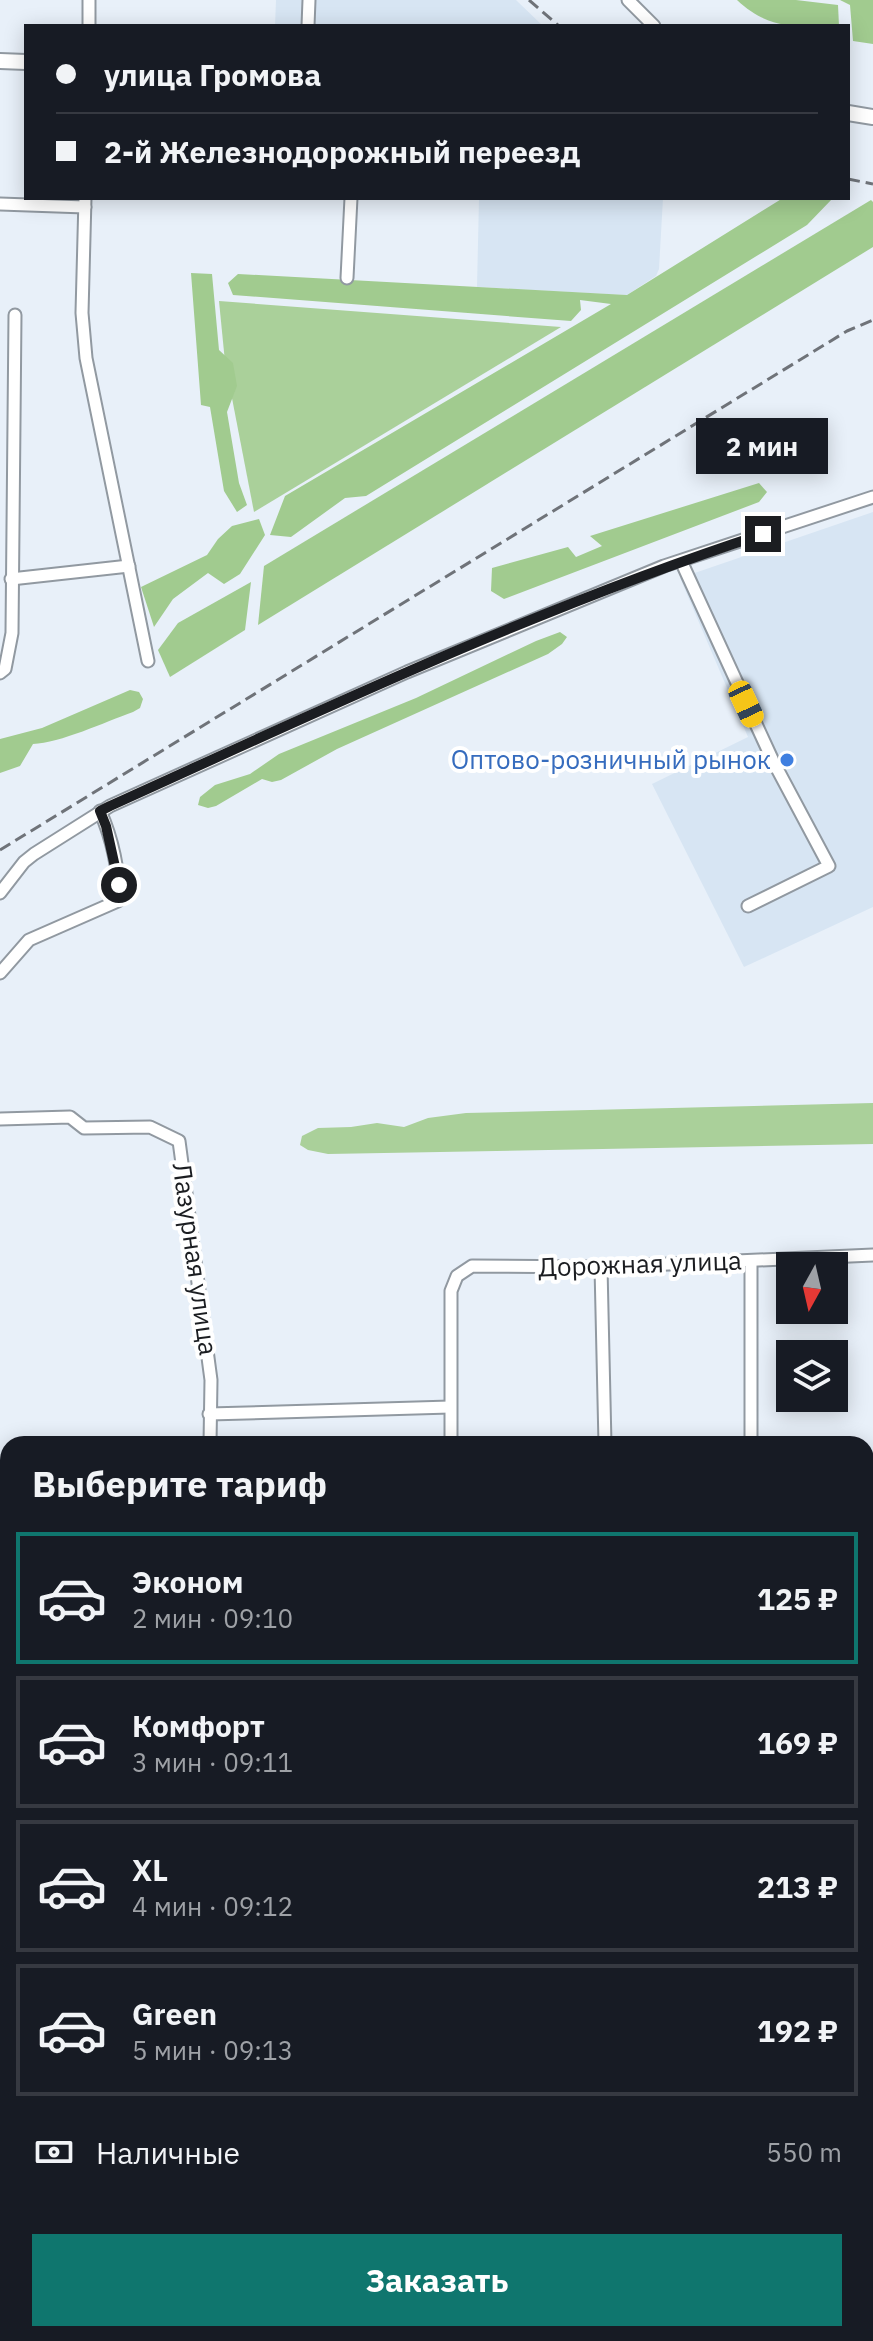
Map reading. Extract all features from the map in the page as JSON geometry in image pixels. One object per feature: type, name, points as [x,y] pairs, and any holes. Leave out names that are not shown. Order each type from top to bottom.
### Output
[{"type":"main road","points":[[0,61],[24,62]]},
{"type":"main road","points":[[850,113],[873,117]]},
{"type":"street","points":[[89,0],[89,24]]},
{"type":"street","points":[[308,24],[309,0]]},
{"type":"street","points":[[628,0],[652,24]]},
{"type":"street","points":[[347,278],[351,200]]},
{"type":"street","points":[[0,204],[85,203],[82,313],[86,358],[148,661]]},
{"type":"street","points":[[0,673],[5,669],[12,633],[15,315]]},
{"type":"street","points":[[0,893],[24,862],[100,811],[407,672],[681,561],[873,497]]},
{"type":"street","points":[[681,561],[773,761],[829,866],[748,906]]},
{"type":"street","points":[[11,579],[129,566]]},
{"type":"street","points":[[0,973],[29,940],[118,901],[116,870],[100,811]]},
{"type":"street","name":"Лазурная улица","points":[[0,1119],[70,1117],[84,1128],[150,1127],[179,1141],[211,1380],[210,1436]]},
{"type":"street","name":"Дорожная улица","points":[[450,1407],[451,1291],[457,1276],[472,1266],[601,1267],[873,1255]]},
{"type":"street","points":[[751,1261],[751,1436]]},
{"type":"street","points":[[601,1267],[605,1436]]},
{"type":"street","points":[[209,1414],[450,1407],[451,1436]]},
{"type":"shaded area","points":[[276,0],[516,0],[541,24],[275,24]]},
{"type":"shaded area","points":[[479,200],[663,200],[659,269],[656,276],[627,295],[477,287]]},
{"type":"shaded area","name":"Оптово-розничный рынок","points":[[873,512],[873,907],[744,967],[652,784],[748,737],[680,578]]},
{"type":"green space","points":[[737,0],[796,0],[838,5],[839,24],[781,24],[749,10]]},
{"type":"green space","points":[[840,0],[873,0],[873,44],[853,41],[850,5]]},
{"type":"green space","points":[[780,200],[831,200],[807,225],[366,496],[345,498],[291,537],[270,535],[285,496],[611,304],[580,300],[581,310],[571,321],[233,295],[228,283],[238,274],[627,295]]},
{"type":"green space","points":[[871,200],[873,247],[258,625],[264,566]]},
{"type":"green space","points":[[191,273],[212,274],[219,350],[233,363],[237,386],[227,412],[239,483],[247,505],[237,512],[224,491],[210,407],[201,405]]},
{"type":"green space","points":[[219,301],[561,327],[254,512],[225,362]]},
{"type":"green space","points":[[759,483],[767,492],[759,502],[504,599],[491,591],[492,568],[568,547],[576,557],[602,546],[590,536]]},
{"type":"green space","points":[[259,519],[265,535],[240,574],[224,584],[208,573],[173,599],[154,627],[141,587],[207,555],[232,526]]},
{"type":"green space","points":[[251,582],[245,630],[170,677],[158,650],[178,623]]},
{"type":"green space","points":[[560,632],[567,637],[548,654],[337,749],[281,780],[272,782],[262,779],[216,806],[208,808],[198,805],[200,797],[215,785],[250,774],[279,754],[416,698]]},
{"type":"green space","points":[[130,690],[139,692],[143,699],[140,708],[69,736],[33,744],[20,766],[0,773],[0,739],[42,728]]},
{"type":"green space","points":[[873,1103],[873,1144],[328,1154],[300,1145],[302,1136],[318,1128],[377,1123],[404,1127],[428,1118],[466,1113]]},
{"type":"railway","points":[[529,0],[557,24]]},
{"type":"railway","points":[[850,179],[873,184]]},
{"type":"railway","points":[[0,850],[847,331],[873,320]]},
{"type":"place","name":"Оптово-розничный рынок","points":[[787,760]]},
{"type":"route","points":[[119,885],[100,811],[407,672],[664,566],[763,534]]}]
